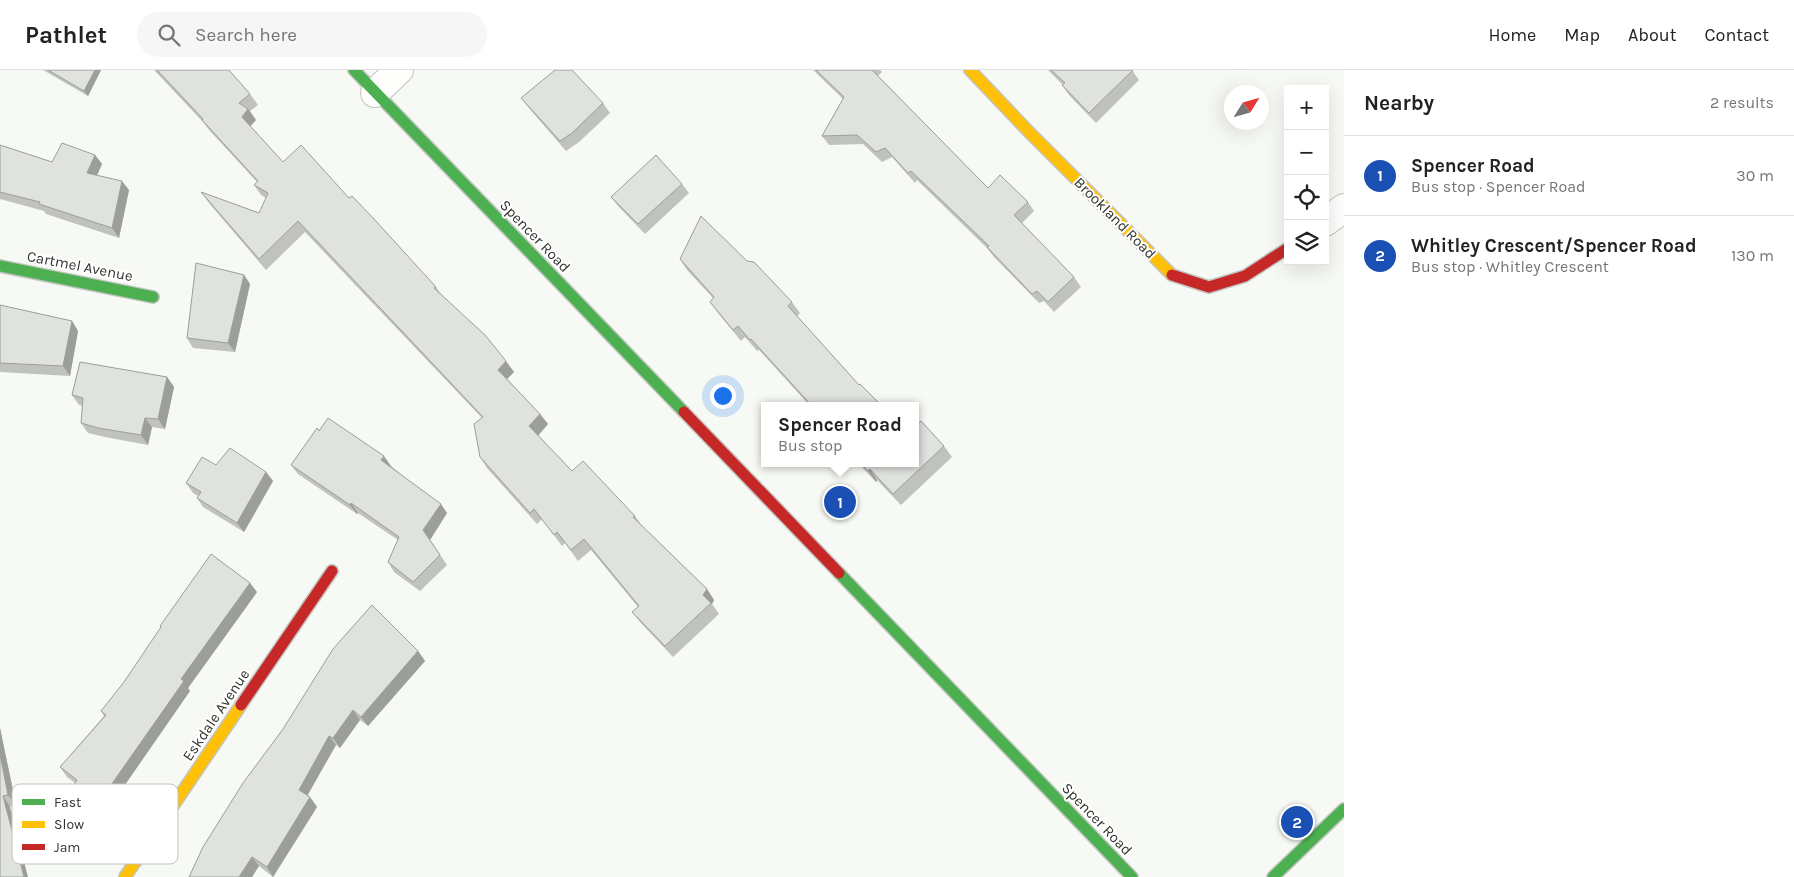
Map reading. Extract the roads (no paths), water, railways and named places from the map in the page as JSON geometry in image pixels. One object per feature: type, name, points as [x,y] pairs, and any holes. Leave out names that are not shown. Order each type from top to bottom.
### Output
[{"type":"street","name":"Spencer Road","points":[[354,70],[1132,877]]},
{"type":"street","points":[[375,92],[399,70]]},
{"type":"street","name":"Brookland Road","points":[[970,70],[1173,276],[1209,286],[1246,276],[1284,251]]},
{"type":"street","points":[[1328,220],[1344,208]]},
{"type":"street","name":"Cartmel Avenue","points":[[0,266],[153,297]]},
{"type":"street","name":"Eskdale Avenue","points":[[178,799],[332,571]]},
{"type":"street","points":[[1273,877],[1344,809]]},
{"type":"street","name":"Eskdale Avenue","points":[[125,877],[134,864]]},
{"type":"place","name":"Spencer Road","points":[[840,502]]},
{"type":"place","name":"Whitley Crescent/Spencer Road","points":[[1297,822]]}]
